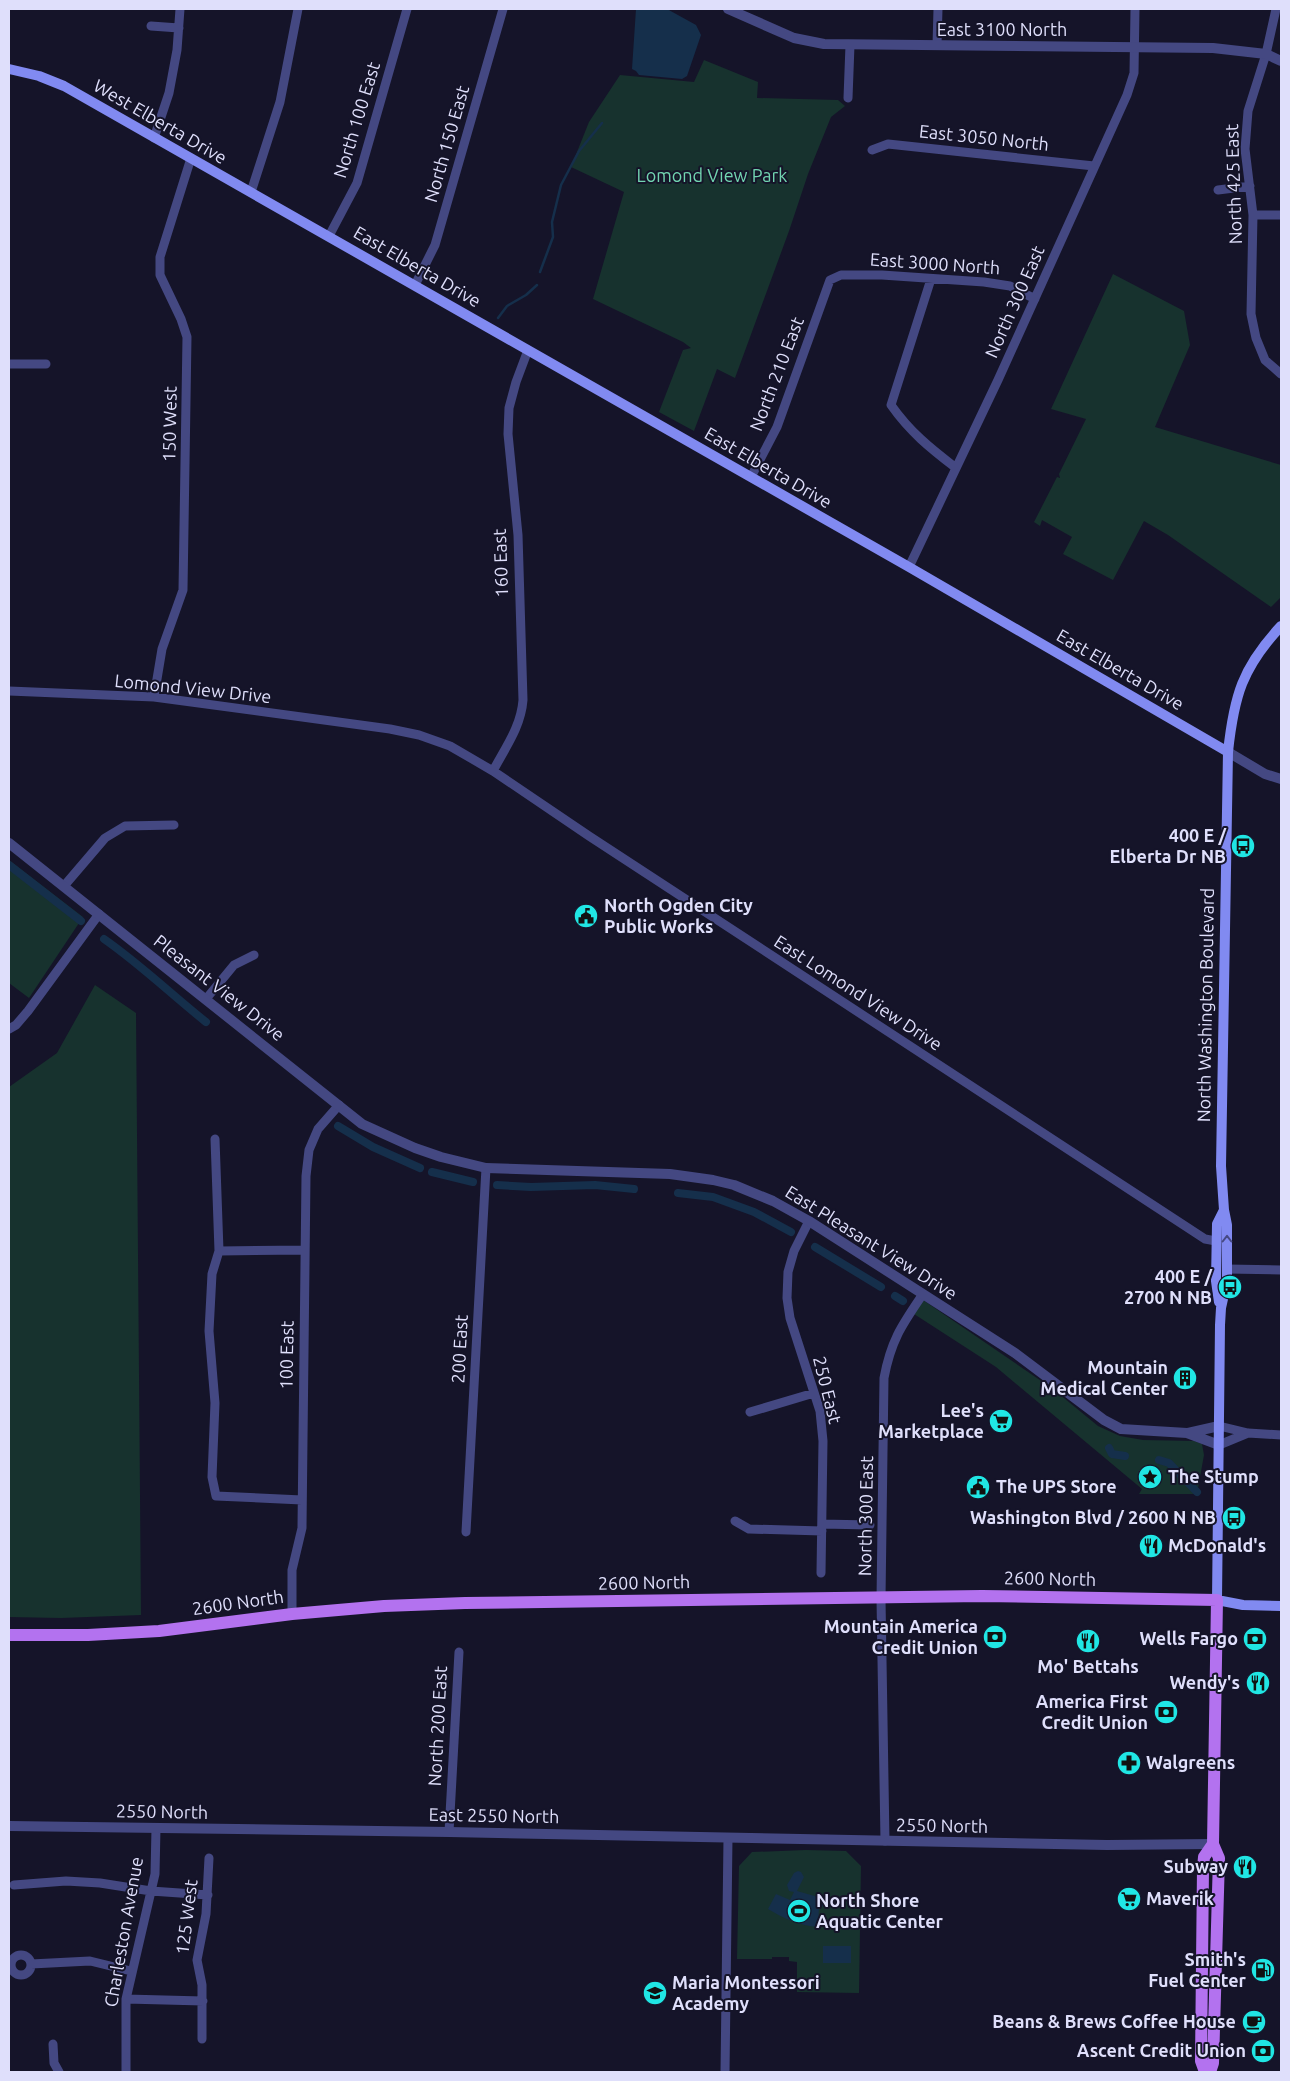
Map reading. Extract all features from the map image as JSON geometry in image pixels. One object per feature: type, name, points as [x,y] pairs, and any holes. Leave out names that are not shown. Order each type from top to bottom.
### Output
[{"type":"main road","name":"West Elberta Drive","points":[[9,69],[39,76],[64,86],[291,215]]},
{"type":"main road","name":"East Elberta Drive","points":[[291,215],[909,567],[1228,752]]},
{"type":"main road","name":"North Washington Boulevard","points":[[1220,1308],[1227,1269],[1227,1225],[1221,1166],[1228,752],[1234,710],[1240,688],[1250,666],[1263,645],[1281,626]]},
{"type":"main road","name":"North Washington Boulevard","points":[[1217,1600],[1220,1308],[1216,1281],[1216,1241],[1217,1224],[1224,1210]]},
{"type":"main road","name":"2600 North","points":[[9,1635],[88,1635],[159,1631],[292,1614],[384,1606],[465,1603],[982,1596],[1217,1600],[1243,1605],[1281,1606]]},
{"type":"main road","points":[[1210,2072],[1213,2063],[1219,1858],[1213,1844],[1217,1600]]},
{"type":"main road","points":[[1205,2072],[1200,2061],[1204,1857],[1213,1844]]},
{"type":"street","points":[[154,138],[170,93],[178,50],[180,9]]},
{"type":"street","points":[[251,192],[280,102],[298,9]]},
{"type":"street","name":"North 100 East","points":[[328,236],[358,183],[407,9]]},
{"type":"street","name":"North 150 East","points":[[415,285],[435,245],[503,9]]},
{"type":"street","points":[[936,45],[938,9]]},
{"type":"street","name":"North 300 East","points":[[909,567],[1035,299],[1127,95],[1134,73],[1135,9]]},
{"type":"street","name":"North 425 East","points":[[1276,9],[1266,54],[1248,110],[1245,128],[1245,149],[1253,216],[1251,314],[1256,338],[1265,360],[1281,374]]},
{"type":"street","name":"East 3100 North","points":[[732,10],[802,40],[824,44],[1213,48],[1266,54],[1281,61]]},
{"type":"street","points":[[151,26],[179,28]]},
{"type":"street","points":[[848,98],[850,44]]},
{"type":"street","name":"East 3050 North","points":[[872,150],[888,144],[1094,166]]},
{"type":"street","name":"150 West","points":[[154,697],[162,649],[183,590],[187,357],[187,337],[160,275],[160,257],[191,158]]},
{"type":"street","points":[[1218,190],[1250,186]]},
{"type":"street","points":[[1253,216],[1281,216]]},
{"type":"street","name":"East 3000 North","points":[[830,280],[841,275],[882,275],[984,282],[1010,286],[1035,299]]},
{"type":"street","points":[[931,279],[891,405],[913,433],[956,468]]},
{"type":"street","name":"North 210 East","points":[[751,477],[778,427],[830,280]]},
{"type":"street","name":"160 East","points":[[493,771],[517,728],[524,700],[518,535],[508,434],[509,408],[528,350]]},
{"type":"street","points":[[9,364],[46,364]]},
{"type":"street","name":"Lomond View Drive","points":[[9,691],[154,697],[314,720]]},
{"type":"street","name":"East Lomond View Drive","points":[[314,720],[390,729],[419,735],[450,746],[493,771],[597,842],[1205,1239],[1216,1241]]},
{"type":"street","points":[[1228,752],[1265,774],[1281,779]]},
{"type":"street","points":[[64,886],[105,838],[125,826],[174,825]]},
{"type":"street","name":"Pleasant View Drive","points":[[9,843],[362,1124],[415,1148]]},
{"type":"street","points":[[9,1029],[16,1025],[28,1010],[99,914]]},
{"type":"street","points":[[206,998],[234,965],[254,955]]},
{"type":"street","name":"100 East","points":[[292,1614],[292,1570],[302,1528],[306,1176],[309,1150],[318,1129],[338,1104]]},
{"type":"street","points":[[215,1139],[219,1251],[212,1274],[209,1331],[215,1403],[212,1477],[216,1496],[302,1500]]},
{"type":"street","name":"East Pleasant View Drive","points":[[415,1148],[441,1157],[486,1168],[656,1173],[694,1176],[734,1185],[773,1201],[809,1221],[1016,1353],[1104,1420],[1121,1429],[1187,1433],[1219,1445]]},
{"type":"street","name":"200 East","points":[[466,1532],[486,1168]]},
{"type":"street","name":"250 East","points":[[809,1221],[794,1251],[788,1272],[787,1298],[790,1318],[820,1411],[823,1442],[821,1573]]},
{"type":"street","points":[[219,1251],[305,1250]]},
{"type":"street","points":[[1227,1269],[1281,1270]]},
{"type":"street","name":"North 300 East","points":[[885,1841],[881,1598],[884,1378],[889,1353],[898,1332],[923,1294]]},
{"type":"street","points":[[750,1412],[814,1393]]},
{"type":"street","points":[[1187,1433],[1219,1426],[1248,1433],[1281,1435]]},
{"type":"street","points":[[1219,1445],[1248,1433]]},
{"type":"street","points":[[735,1521],[750,1529],[870,1526]]},
{"type":"street","name":"North 200 East","points":[[449,1832],[459,1652]]},
{"type":"street","name":"2550 North","points":[[9,1826],[316,1830]]},
{"type":"street","name":"Charleston Avenue","points":[[126,2072],[126,1999],[154,1874],[156,1828]]},
{"type":"street","name":"East 2550 North","points":[[316,1830],[671,1837]]},
{"type":"street","name":"2550 North","points":[[671,1837],[1107,1845],[1213,1844]]},
{"type":"street","points":[[725,2072],[728,1838]]},
{"type":"street","name":"125 West","points":[[202,2039],[203,2001],[196,1960],[206,1914],[209,1858]]},
{"type":"street","points":[[14,1884],[75,1881],[151,1891],[208,1895]]},
{"type":"street","points":[[31,1964],[90,1961],[132,1971]]},
{"type":"street","points":[[126,1999],[203,2001]]},
{"type":"street","points":[[53,2044],[54,2063],[58,2072]]},
{"type":"green space","name":"Lomond View Park","points":[[704,60],[758,82],[757,98],[838,100],[845,106],[831,117],[808,174],[735,378],[717,369],[694,431],[659,412],[683,350],[691,348],[683,342],[593,299],[624,192],[571,167],[589,122],[620,75],[694,82]]},
{"type":"green space","points":[[1113,274],[1184,311],[1190,345],[1155,427],[1281,465],[1281,597],[1271,607],[1168,535],[1144,521],[1113,580],[1063,554],[1072,537],[1042,520],[1040,526],[1034,522],[1057,477],[1060,478],[1059,474],[1086,419],[1051,409]]},
{"type":"green space","points":[[9,860],[83,917],[29,998],[9,983]]},
{"type":"green space","points":[[95,985],[136,1013],[141,1615],[61,1618],[9,1617],[9,1087],[57,1053]]},
{"type":"green space","points":[[923,1300],[1053,1389],[1098,1426],[1120,1436],[1143,1440],[1194,1441],[1202,1444],[1204,1455],[1197,1494],[1139,1494],[1142,1489],[996,1367],[914,1314]]},
{"type":"green space","name":"North Shore Aquatic Center","points":[[846,1851],[861,1866],[859,1993],[797,1992],[797,1962],[789,1961],[789,1957],[737,1959],[739,1866],[752,1852]]},
{"type":"water","points":[[636,9],[667,9],[696,25],[701,35],[687,76],[682,79],[639,75],[632,69]]},
{"type":"water","points":[[798,1871],[804,1877],[797,1891],[825,1899],[826,1906],[819,1907],[818,1927],[792,1921],[768,1909],[776,1894],[790,1900],[794,1892],[789,1891],[787,1885],[794,1873]]},
{"type":"water","points":[[823,1946],[851,1946],[851,1963],[823,1963]]},
{"type":"waterway","points":[[540,272],[553,237],[552,222],[561,185],[579,151],[602,123]]},
{"type":"waterway","points":[[498,318],[507,306],[526,295],[537,285]]},
{"type":"waterway","points":[[9,865],[81,921]]},
{"type":"waterway","points":[[104,939],[206,1022]]},
{"type":"waterway","points":[[338,1126],[373,1147],[420,1168]]},
{"type":"waterway","points":[[432,1172],[473,1182]]},
{"type":"waterway","points":[[497,1185],[531,1187],[595,1185],[634,1189]]},
{"type":"waterway","points":[[678,1193],[713,1197],[754,1212],[791,1232]]},
{"type":"waterway","points":[[815,1247],[881,1287]]},
{"type":"waterway","points":[[895,1296],[903,1301]]},
{"type":"waterway","points":[[1109,1448],[1112,1454],[1125,1456]]},
{"type":"waterway","points":[[1159,1460],[1169,1463],[1197,1492]]},
{"type":"place","name":"400 E / Elberta Dr NB","points":[[1243,846]]},
{"type":"place","name":"North Ogden City Public Works","points":[[586,916]]},
{"type":"place","name":"400 E / 2700 N NB","points":[[1230,1287]]},
{"type":"place","name":"Mountain Medical Center","points":[[1185,1378]]},
{"type":"place","name":"Lee's Marketplace","points":[[1001,1421]]},
{"type":"place","name":"The Stump","points":[[1150,1477]]},
{"type":"place","name":"The UPS Store","points":[[978,1487]]},
{"type":"place","name":"Washington Blvd / 2600 N NB","points":[[1234,1518]]},
{"type":"place","name":"McDonald's","points":[[1151,1546]]},
{"type":"place","name":"Mountain America Credit Union","points":[[995,1637]]},
{"type":"place","name":"Wells Fargo","points":[[1255,1639]]},
{"type":"place","name":"Mo' Bettahs","points":[[1088,1641]]},
{"type":"place","name":"Wendy's","points":[[1258,1683]]},
{"type":"place","name":"America First Credit Union","points":[[1166,1712]]},
{"type":"place","name":"Walgreens","points":[[1129,1763]]},
{"type":"place","name":"Subway","points":[[1245,1867]]},
{"type":"place","name":"Maverik","points":[[1129,1899]]},
{"type":"place","name":"North Shore Aquatic Center","points":[[799,1911]]},
{"type":"place","name":"Smith's Fuel Center","points":[[1263,1970]]},
{"type":"place","name":"Maria Montessori Academy","points":[[655,1993]]},
{"type":"place","name":"Beans & Brews Coffee House","points":[[1254,2022]]},
{"type":"place","name":"Ascent Credit Union","points":[[1263,2051]]}]
